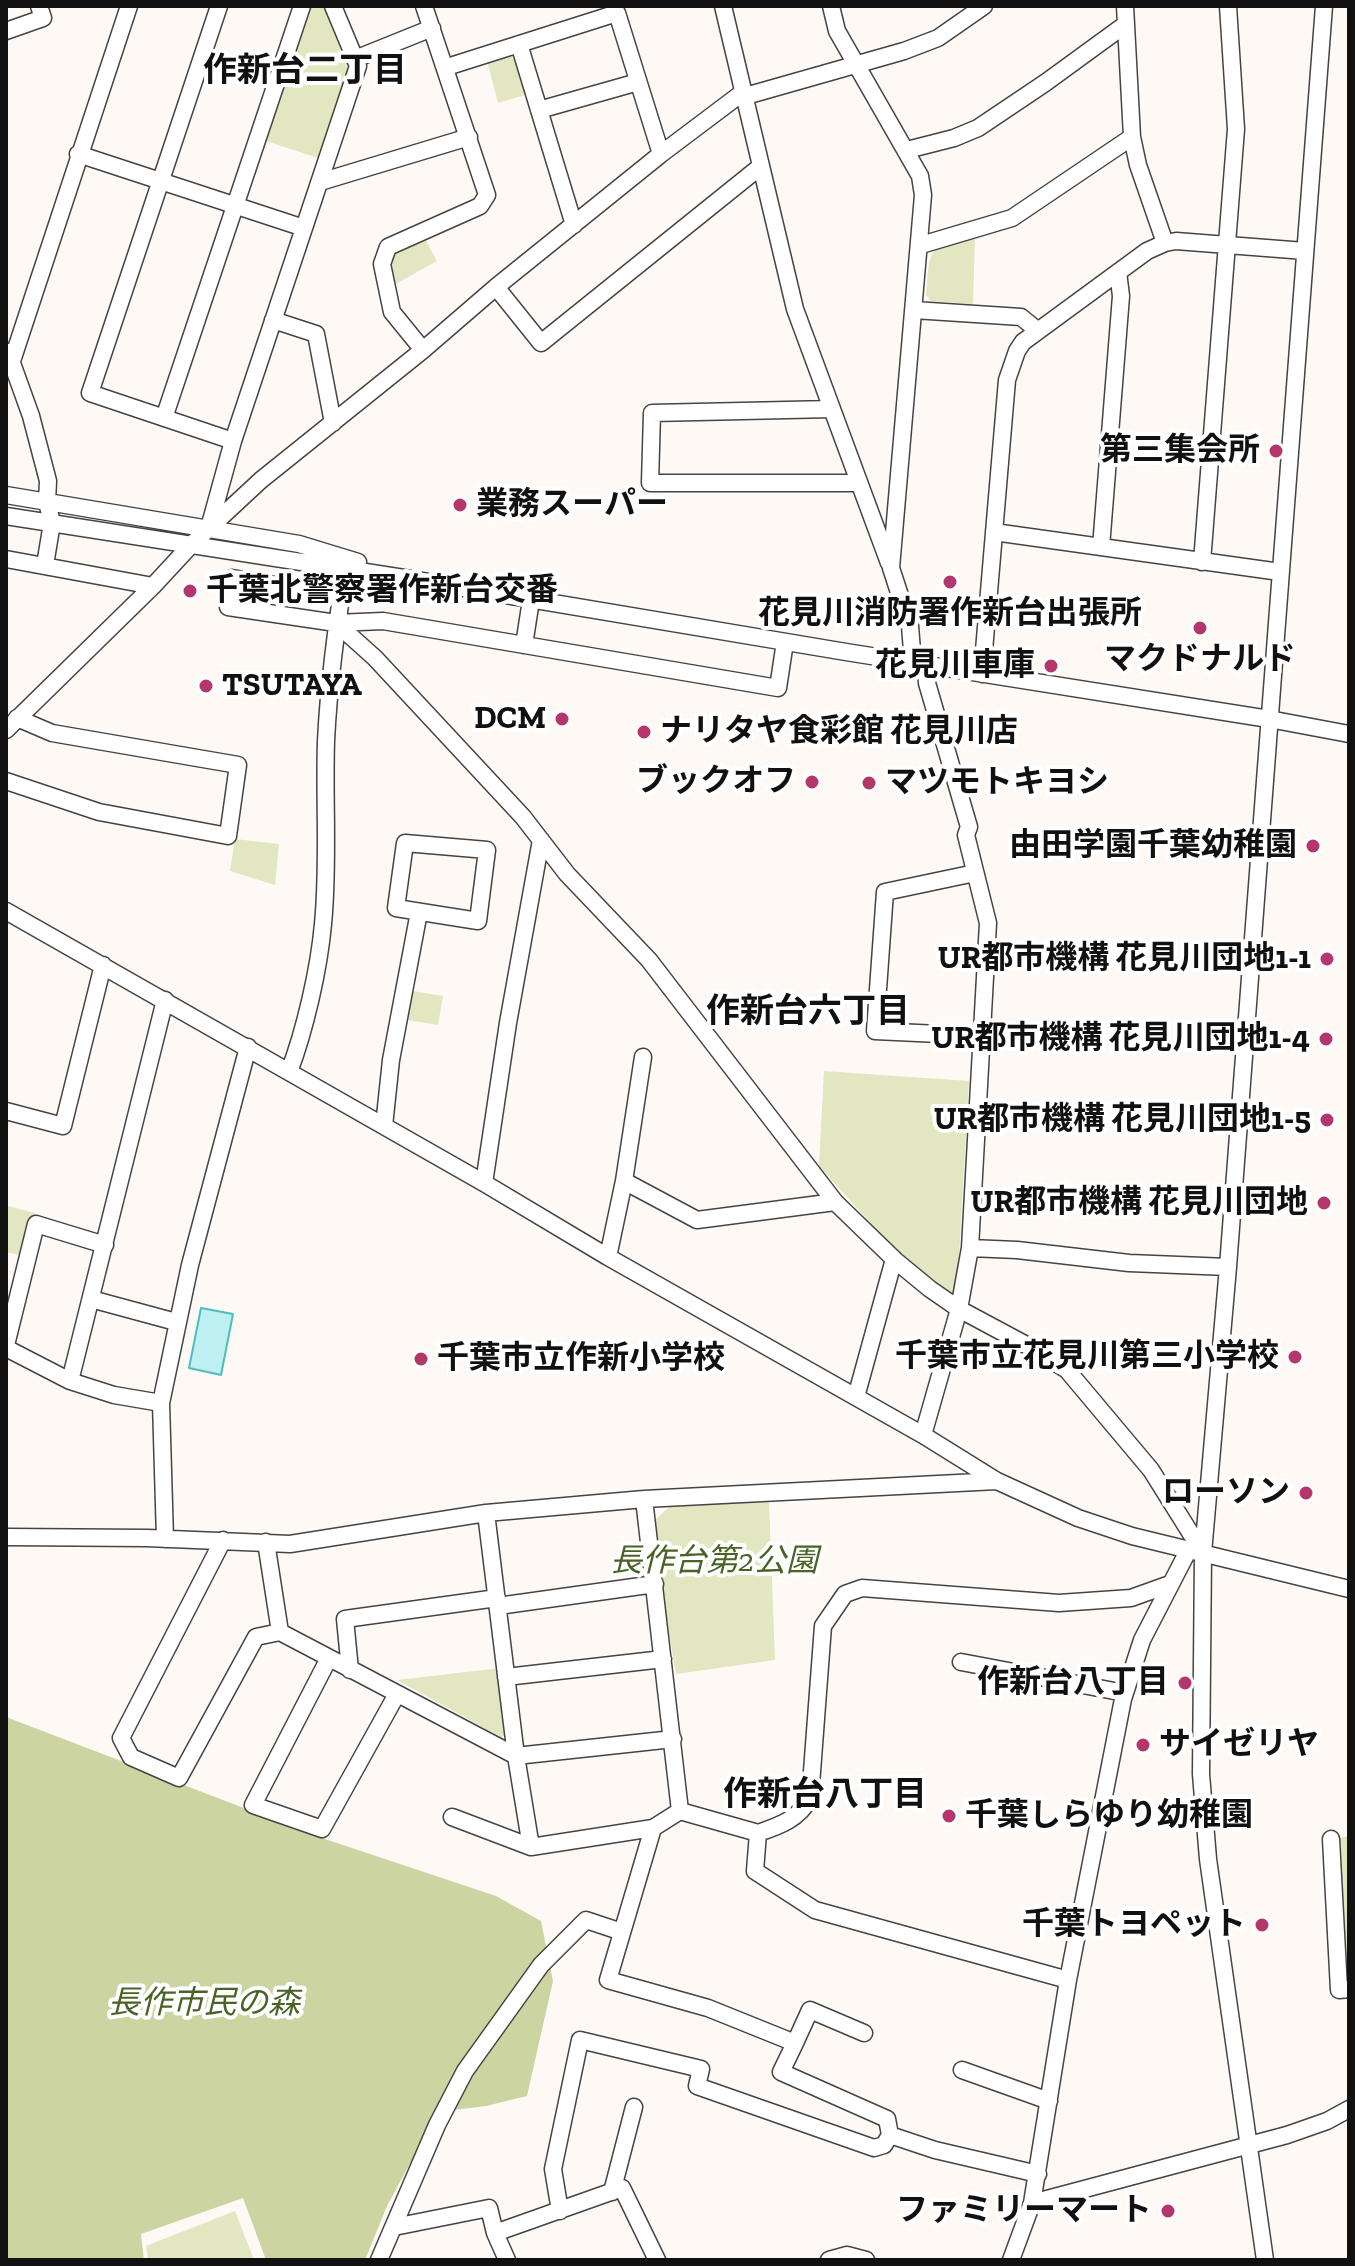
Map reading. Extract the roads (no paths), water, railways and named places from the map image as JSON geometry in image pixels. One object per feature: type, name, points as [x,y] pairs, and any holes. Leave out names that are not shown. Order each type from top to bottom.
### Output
[{"type":"street","points":[[6,31],[43,18],[39,6]]},
{"type":"street","points":[[45,565],[52,523],[47,502],[48,481],[31,416],[9,354],[129,6]]},
{"type":"street","points":[[219,6],[90,393],[233,441]]},
{"type":"street","points":[[164,418],[302,6]]},
{"type":"street","points":[[209,529],[233,441],[358,66],[333,6]]},
{"type":"street","points":[[423,350],[392,312],[382,264],[388,247],[480,206],[487,195],[447,67],[424,6]]},
{"type":"street","points":[[723,6],[795,309],[910,626],[969,827],[966,835],[988,923],[970,1248],[959,1309],[923,1435]]},
{"type":"street","points":[[831,6],[837,31],[920,176],[923,195],[891,568]]},
{"type":"street","points":[[12,724],[191,545],[261,480],[661,154],[742,95],[855,65],[938,38],[984,6]]},
{"type":"street","points":[[1125,6],[1132,137],[1138,165],[1165,243]]},
{"type":"street","points":[[1202,562],[1236,129],[1228,6]]},
{"type":"street","points":[[1265,2260],[1208,1859],[1201,1774],[1196,1552],[1228,1267],[1324,6]]},
{"type":"street","points":[[447,67],[617,13],[661,154]]},
{"type":"street","points":[[907,150],[954,138],[978,128],[1126,24]]},
{"type":"street","points":[[355,59],[432,28]]},
{"type":"street","points":[[519,44],[574,225]]},
{"type":"street","points":[[539,110],[638,82]]},
{"type":"street","points":[[320,182],[469,137]]},
{"type":"street","points":[[921,245],[997,225],[1012,218],[1132,137]]},
{"type":"street","points":[[78,154],[304,228]]},
{"type":"street","points":[[496,287],[541,343],[761,166]]},
{"type":"street","points":[[982,674],[1007,380],[1017,351],[1037,330],[1147,251],[1165,243],[1176,241],[1305,251]]},
{"type":"street","points":[[1101,547],[1121,296],[1118,272]]},
{"type":"street","points":[[914,310],[1021,317],[1037,330]]},
{"type":"street","points":[[273,320],[316,334],[333,423]]},
{"type":"street","points":[[832,409],[652,413],[650,483],[858,483]]},
{"type":"street","points":[[6,495],[299,544],[346,564]]},
{"type":"street","points":[[6,516],[191,545],[346,564],[404,578],[531,600],[1349,734]]},
{"type":"street","points":[[994,532],[1280,572]]},
{"type":"street","points":[[6,559],[153,586]]},
{"type":"street","points":[[289,1072],[301,1041],[323,927],[326,741],[336,623],[346,564]]},
{"type":"street","points":[[341,596],[232,578],[228,607],[336,623],[383,621],[778,688],[785,642]]},
{"type":"street","points":[[524,645],[531,600]]},
{"type":"street","points":[[336,623],[375,658],[523,817],[567,874],[649,960],[835,1202],[894,1259],[959,1309],[1067,1370],[1151,1470],[1196,1552]]},
{"type":"street","points":[[6,781],[99,812],[228,836],[238,765],[12,724]]},
{"type":"street","points":[[484,1183],[508,1023],[541,840]]},
{"type":"street","points":[[405,843],[487,850],[478,921],[419,912],[396,908],[405,843]]},
{"type":"street","points":[[975,873],[885,892],[875,1031],[982,1036]]},
{"type":"street","points":[[6,911],[923,1435],[997,1481],[1078,1518],[1196,1552],[1349,1589]]},
{"type":"street","points":[[384,1126],[391,1060],[419,912]]},
{"type":"street","points":[[6,1111],[63,1126],[103,965]]},
{"type":"street","points":[[70,1381],[165,1000]]},
{"type":"street","points":[[165,1539],[161,1403],[176,1322],[248,1047]]},
{"type":"street","points":[[608,1257],[624,1181],[643,1057]]},
{"type":"street","points":[[624,1181],[697,1220],[835,1202]]},
{"type":"street","points":[[105,1245],[36,1224],[6,1346],[70,1381],[114,1395],[161,1403]]},
{"type":"street","points":[[970,1248],[1017,1250],[1129,1263],[1228,1267]]},
{"type":"street","points":[[856,1397],[894,1259]]},
{"type":"street","points":[[91,1299],[176,1322]]},
{"type":"street","points":[[6,1537],[290,1544],[486,1513],[644,1499],[997,1481]]},
{"type":"street","points":[[644,1499],[680,1811]]},
{"type":"street","points":[[486,1513],[516,1756],[531,1847]]},
{"type":"street","points":[[223,1540],[121,1738],[131,1757],[179,1778],[256,1637],[280,1632],[516,1756],[673,1739]]},
{"type":"street","points":[[266,1542],[280,1632]]},
{"type":"street","points":[[1011,2260],[1032,2203],[1038,2174],[1068,1980],[1125,1693],[1142,1640],[1170,1584],[1196,1552]]},
{"type":"street","points":[[350,1670],[345,1619],[655,1584]]},
{"type":"street","points":[[452,1817],[531,1847],[653,1828],[680,1811],[758,1833],[790,1821],[810,1798],[823,1626],[845,1594],[862,1588],[1059,1603],[1131,1598],[1170,1584]]},
{"type":"street","points":[[329,1658],[253,1805],[322,1829],[397,1694]]},
{"type":"street","points":[[506,1677],[663,1659]]},
{"type":"street","points":[[961,1662],[1125,1693]]},
{"type":"street","points":[[653,1828],[608,1980],[708,2008],[795,2043]]},
{"type":"street","points":[[758,1833],[755,1871],[815,1910],[1068,1980]]},
{"type":"street","points":[[1331,1839],[1339,1990],[1349,1989]]},
{"type":"street","points":[[379,2260],[437,2125],[465,2071],[541,1965],[586,1920],[622,1932]]},
{"type":"street","points":[[560,2211],[553,2169],[580,2040],[701,2069],[697,2086],[874,2148],[884,2145],[890,2135],[887,2119],[781,2072],[810,2010],[864,2033]]},
{"type":"street","points":[[962,2070],[1049,2101]]},
{"type":"street","points":[[612,2192],[634,2107]]},
{"type":"street","points":[[1032,2203],[1249,2146],[1327,2121],[1349,2109]]},
{"type":"street","points":[[890,2135],[935,2150],[1038,2174]]},
{"type":"street","points":[[495,2233],[622,2188],[657,2260]]},
{"type":"street","points":[[394,2227],[489,2208],[495,2233],[507,2260]]},
{"type":"street","points":[[829,2260],[846,2257],[866,2260]]},
{"type":"water","points":[[201,1308],[233,1314],[221,1375],[189,1368]]},
{"type":"place","name":"第三集会所","points":[[1276,451]]},
{"type":"place","name":"業務スーパー","points":[[460,505]]},
{"type":"place","name":"花見川消防署作新台出張所","points":[[950,582]]},
{"type":"place","name":"千葉北警察署作新台交番","points":[[190,591]]},
{"type":"place","name":"マクドナルド","points":[[1200,628]]},
{"type":"place","name":"花見川車庫","points":[[1051,666]]},
{"type":"place","name":"TSUTAYA","points":[[206,686]]},
{"type":"place","name":"DCM","points":[[562,719]]},
{"type":"place","name":"ナリタヤ食彩館 花見川店","points":[[644,732]]},
{"type":"place","name":"ブックオフ","points":[[812,782]]},
{"type":"place","name":"マツモトキヨシ","points":[[869,783]]},
{"type":"place","name":"由田学園千葉幼稚園","points":[[1313,846]]},
{"type":"place","name":"UR都市機構 花見川団地1-1","points":[[1327,959]]},
{"type":"place","name":"UR都市機構 花見川団地1-4","points":[[1326,1039]]},
{"type":"place","name":"UR都市機構 花見川団地1-5","points":[[1327,1120]]},
{"type":"place","name":"UR都市機構 花見川団地","points":[[1324,1203]]},
{"type":"place","name":"千葉市立花見川第三小学校","points":[[1295,1357]]},
{"type":"place","name":"千葉市立作新小学校","points":[[421,1359]]},
{"type":"place","name":"ローソン","points":[[1306,1493]]},
{"type":"place","name":"作新台八丁目","points":[[1185,1683]]},
{"type":"place","name":"サイゼリヤ","points":[[1143,1745]]},
{"type":"place","name":"千葉しらゆり幼稚園","points":[[949,1816]]},
{"type":"place","name":"千葉トヨペット","points":[[1262,1925]]},
{"type":"place","name":"ファミリーマート","points":[[1168,2211]]},
{"type":"district","name":"作新台二丁目","points":[[305,71]]},
{"type":"district","name":"作新台六丁目","points":[[808,1012]]},
{"type":"district","name":"作新台八丁目","points":[[825,1795]]},
{"type":"park label","name":"長作台第2公園","points":[[714,1562]]},
{"type":"park label","name":"長作市民の森","points":[[204,2004]]}]
